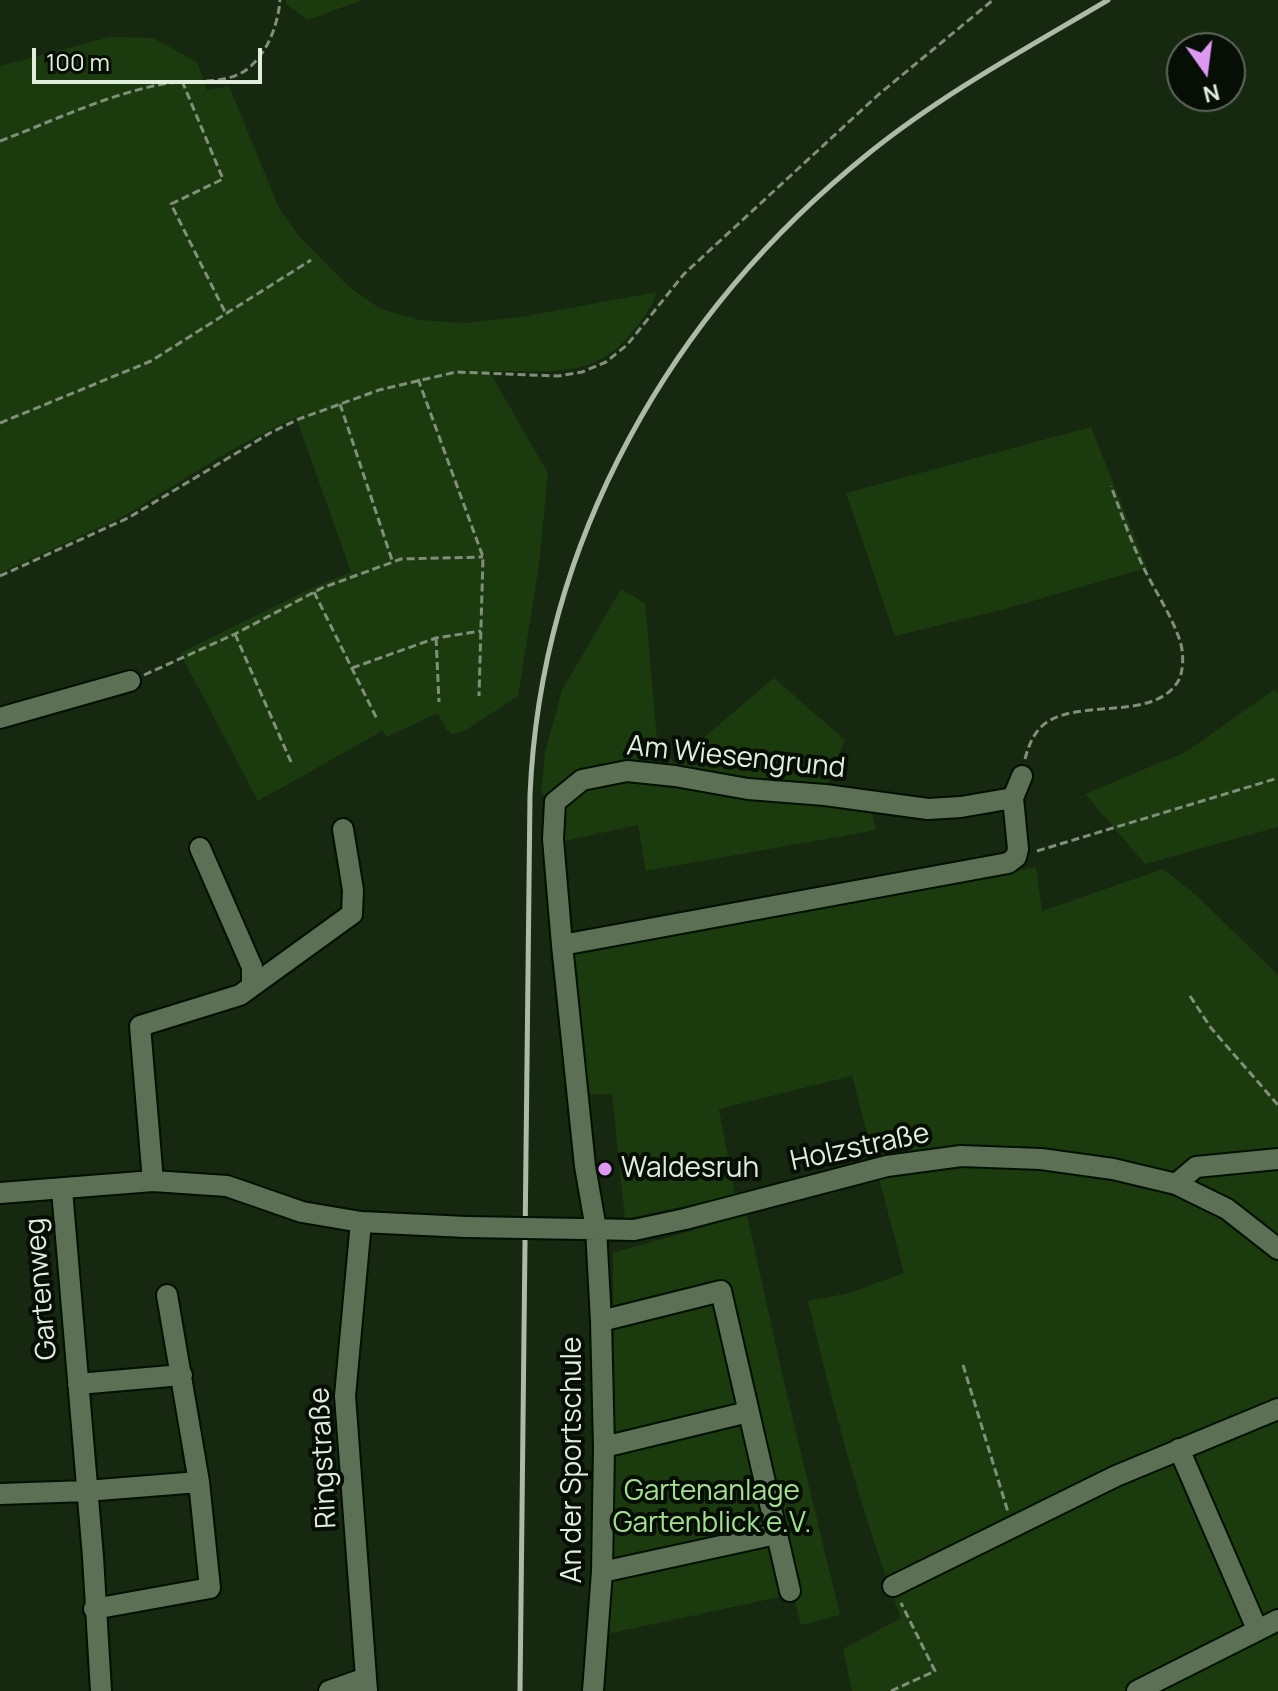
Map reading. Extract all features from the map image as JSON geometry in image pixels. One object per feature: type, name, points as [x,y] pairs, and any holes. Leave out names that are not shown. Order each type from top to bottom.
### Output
[{"type":"street","points":[[0,718],[130,681]]},
{"type":"street","name":"Am Wiesengrund","points":[[589,1229],[553,839],[555,802],[582,780],[627,771],[748,789],[825,795],[928,809],[1013,798]]},
{"type":"street","points":[[562,945],[1008,863],[1016,857],[1018,849],[1013,798],[1022,776]]},
{"type":"street","points":[[153,1181],[140,1026],[240,995],[352,914],[353,890],[343,829]]},
{"type":"street","points":[[200,848],[252,967],[252,986]]},
{"type":"street","name":"Holzstraße","points":[[0,1193],[153,1181],[227,1186],[302,1212],[361,1222],[634,1230],[887,1166],[961,1156],[1041,1159],[1113,1169],[1176,1184],[1227,1209],[1278,1249]]},
{"type":"street","points":[[1176,1184],[1196,1167],[1278,1159]]},
{"type":"street","name":"Gartenweg","points":[[62,1190],[101,1691]]},
{"type":"street","name":"Ringstraße","points":[[361,1222],[345,1396],[366,1685]]},
{"type":"street","name":"An der Sportschule","points":[[589,1229],[601,1321],[604,1447],[602,1572],[593,1691]]},
{"type":"street","points":[[601,1321],[721,1291],[790,1591]]},
{"type":"street","points":[[94,1609],[210,1588],[199,1482],[167,1295]]},
{"type":"street","name":"Gartenweg","points":[[78,1384],[182,1375]]},
{"type":"street","points":[[893,1586],[1116,1476],[1278,1409]]},
{"type":"street","points":[[604,1447],[748,1412]]},
{"type":"street","points":[[1179,1449],[1257,1629]]},
{"type":"street","points":[[0,1494],[199,1482]]},
{"type":"street","points":[[602,1572],[776,1534]]},
{"type":"street","points":[[1137,1691],[1278,1620]]},
{"type":"street","points":[[329,1691],[366,1685]]},
{"type":"path","points":[[0,141],[115,96],[182,81],[232,77],[251,67],[269,42],[279,15],[280,0]]},
{"type":"path","points":[[0,576],[128,518],[270,433],[340,404],[418,379],[456,372],[558,376],[582,372],[606,362],[627,345],[684,274],[878,95],[993,0]]},
{"type":"path","points":[[182,81],[223,179],[171,204],[226,314]]},
{"type":"path","points":[[0,423],[151,361],[311,260]]},
{"type":"path","points":[[418,379],[483,557],[479,696]]},
{"type":"path","points":[[340,404],[392,562]]},
{"type":"path","points":[[1022,776],[1031,741],[1042,726],[1057,717],[1149,701],[1165,694],[1178,683],[1183,664],[1181,643],[1140,559],[1111,486]]},
{"type":"path","points":[[130,681],[235,634],[314,592],[392,562],[401,559],[483,557]]},
{"type":"path","points":[[314,592],[378,721]]},
{"type":"path","points":[[352,668],[436,638],[481,631]]},
{"type":"path","points":[[235,634],[291,762]]},
{"type":"path","points":[[436,638],[439,702]]},
{"type":"path","points":[[1016,857],[1278,778]]},
{"type":"path","points":[[1190,996],[1211,1028],[1278,1105]]},
{"type":"path","points":[[963,1365],[1013,1527]]},
{"type":"path","points":[[891,1691],[935,1671],[893,1586]]},
{"type":"green space","points":[[286,0],[362,0],[308,20],[286,4]]},
{"type":"green space","points":[[110,37],[153,38],[197,62],[207,90],[229,86],[279,208],[299,236],[349,287],[381,309],[420,320],[464,323],[521,317],[657,292],[649,310],[630,335],[599,360],[565,370],[489,371],[548,473],[539,565],[518,696],[466,730],[452,734],[438,713],[387,737],[382,731],[258,801],[180,653],[351,572],[296,417],[233,449],[121,518],[0,573],[0,66]]},
{"type":"green space","points":[[1091,427],[1147,568],[1005,609],[895,636],[846,493]]},
{"type":"green space","points":[[621,589],[645,603],[657,739],[674,763],[774,678],[845,740],[827,785],[871,808],[876,830],[646,871],[638,825],[560,842],[562,807],[541,793],[545,753],[562,690]]},
{"type":"green space","points":[[1275,689],[1278,694],[1278,827],[1145,864],[1085,794],[1186,752]]},
{"type":"green space","points":[[1036,867],[1042,911],[1163,869],[1195,894],[1278,975],[1278,1691],[852,1691],[843,1649],[901,1618],[849,1461],[808,1301],[849,1293],[904,1273],[852,1076],[719,1109],[735,1195],[625,1219],[612,1094],[580,1095],[572,955]]},
{"type":"green space","name":"Gartenanlage Gartenblick e.V.","points":[[747,1215],[840,1615],[801,1625],[793,1594],[607,1634],[615,1467],[613,1253]]},
{"type":"railway","points":[[520,1691],[530,795],[540,701],[560,609],[590,522],[629,438],[678,359],[734,285],[798,216],[897,131],[986,72],[1108,0]]},
{"type":"place","name":"Waldesruh","points":[[605,1169]]}]
